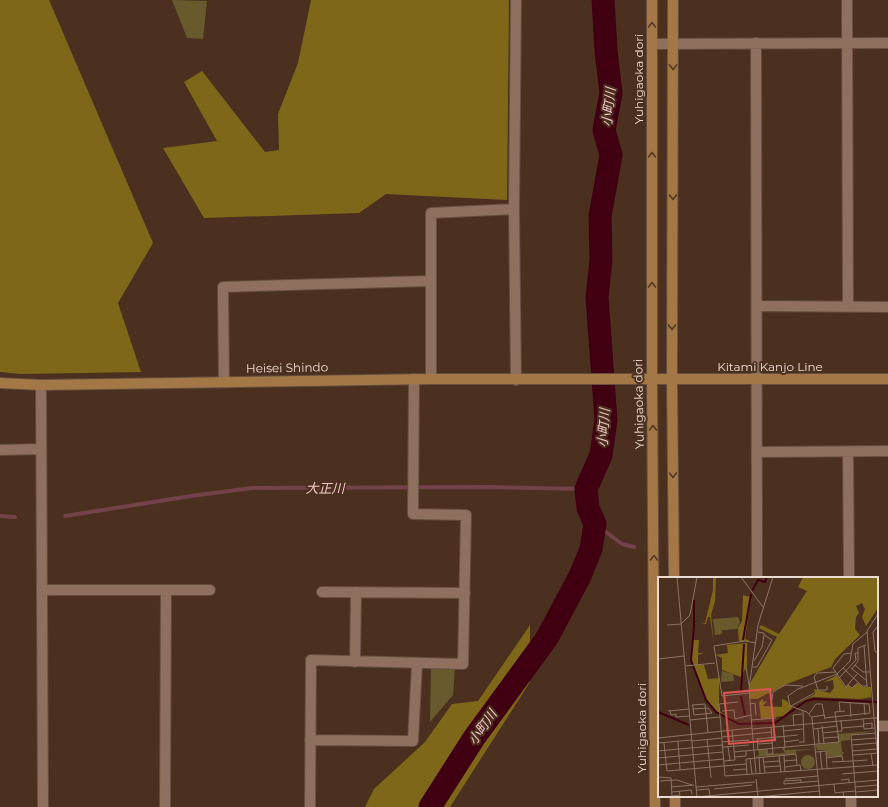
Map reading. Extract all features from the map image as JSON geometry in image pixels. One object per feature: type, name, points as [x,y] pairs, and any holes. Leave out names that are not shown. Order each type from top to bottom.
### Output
[{"type":"street","points":[[516,0],[514,209],[516,380]]},
{"type":"street","name":"Yuhigaoka dori","points":[[652,0],[652,380],[657,726],[655,807]]},
{"type":"street","points":[[673,0],[672,380],[674,577]]},
{"type":"street","points":[[847,0],[848,307]]},
{"type":"street","points":[[756,43],[757,577]]},
{"type":"street","points":[[652,44],[888,43]]},
{"type":"street","points":[[431,379],[431,213],[514,209]]},
{"type":"street","points":[[224,382],[223,287],[430,281]]},
{"type":"street","points":[[757,306],[888,307]]},
{"type":"street","points":[[310,807],[311,660],[417,664],[464,664],[466,515],[413,514],[414,379]]},
{"type":"street","name":"Heisei Shindo","points":[[0,383],[41,384],[414,379],[652,380]]},
{"type":"street","name":"Kitami Kanjo Line","points":[[652,380],[888,379]]},
{"type":"street","points":[[41,384],[43,807]]},
{"type":"street","points":[[0,450],[41,449]]},
{"type":"street","points":[[757,452],[888,451]]},
{"type":"street","points":[[848,452],[850,577]]},
{"type":"street","points":[[43,590],[210,590]]},
{"type":"street","points":[[165,807],[166,590]]},
{"type":"street","points":[[322,592],[465,593]]},
{"type":"street","points":[[355,662],[356,592]]},
{"type":"street","points":[[310,740],[414,741],[417,664]]},
{"type":"shaded area","points":[[0,0],[49,0],[153,243],[118,303],[141,372],[20,374],[0,372]]},
{"type":"shaded area","points":[[172,0],[207,1],[203,39],[187,38]]},
{"type":"shaded area","points":[[311,0],[509,0],[507,200],[386,194],[359,213],[204,218],[163,148],[217,141],[184,82],[202,71],[265,152],[279,150],[278,114],[298,63]]},
{"type":"shaded area","points":[[530,625],[530,682],[450,807],[365,807],[374,789],[425,742],[452,704],[478,701]]},
{"type":"shaded area","points":[[431,667],[455,667],[453,695],[430,722]]},
{"type":"waterway","name":"小町川","points":[[430,807],[474,738],[547,638],[580,576],[591,549],[595,524],[588,508],[586,489],[601,455],[606,420],[597,297],[601,260],[600,216],[611,155],[604,130],[611,93],[606,51],[603,0]]},
{"type":"waterway","name":"大正川","points":[[65,516],[252,488],[489,487],[586,489]]},
{"type":"waterway","name":"大正川","points":[[0,516],[15,517]]},
{"type":"waterway","points":[[595,524],[622,544],[634,547]]}]
